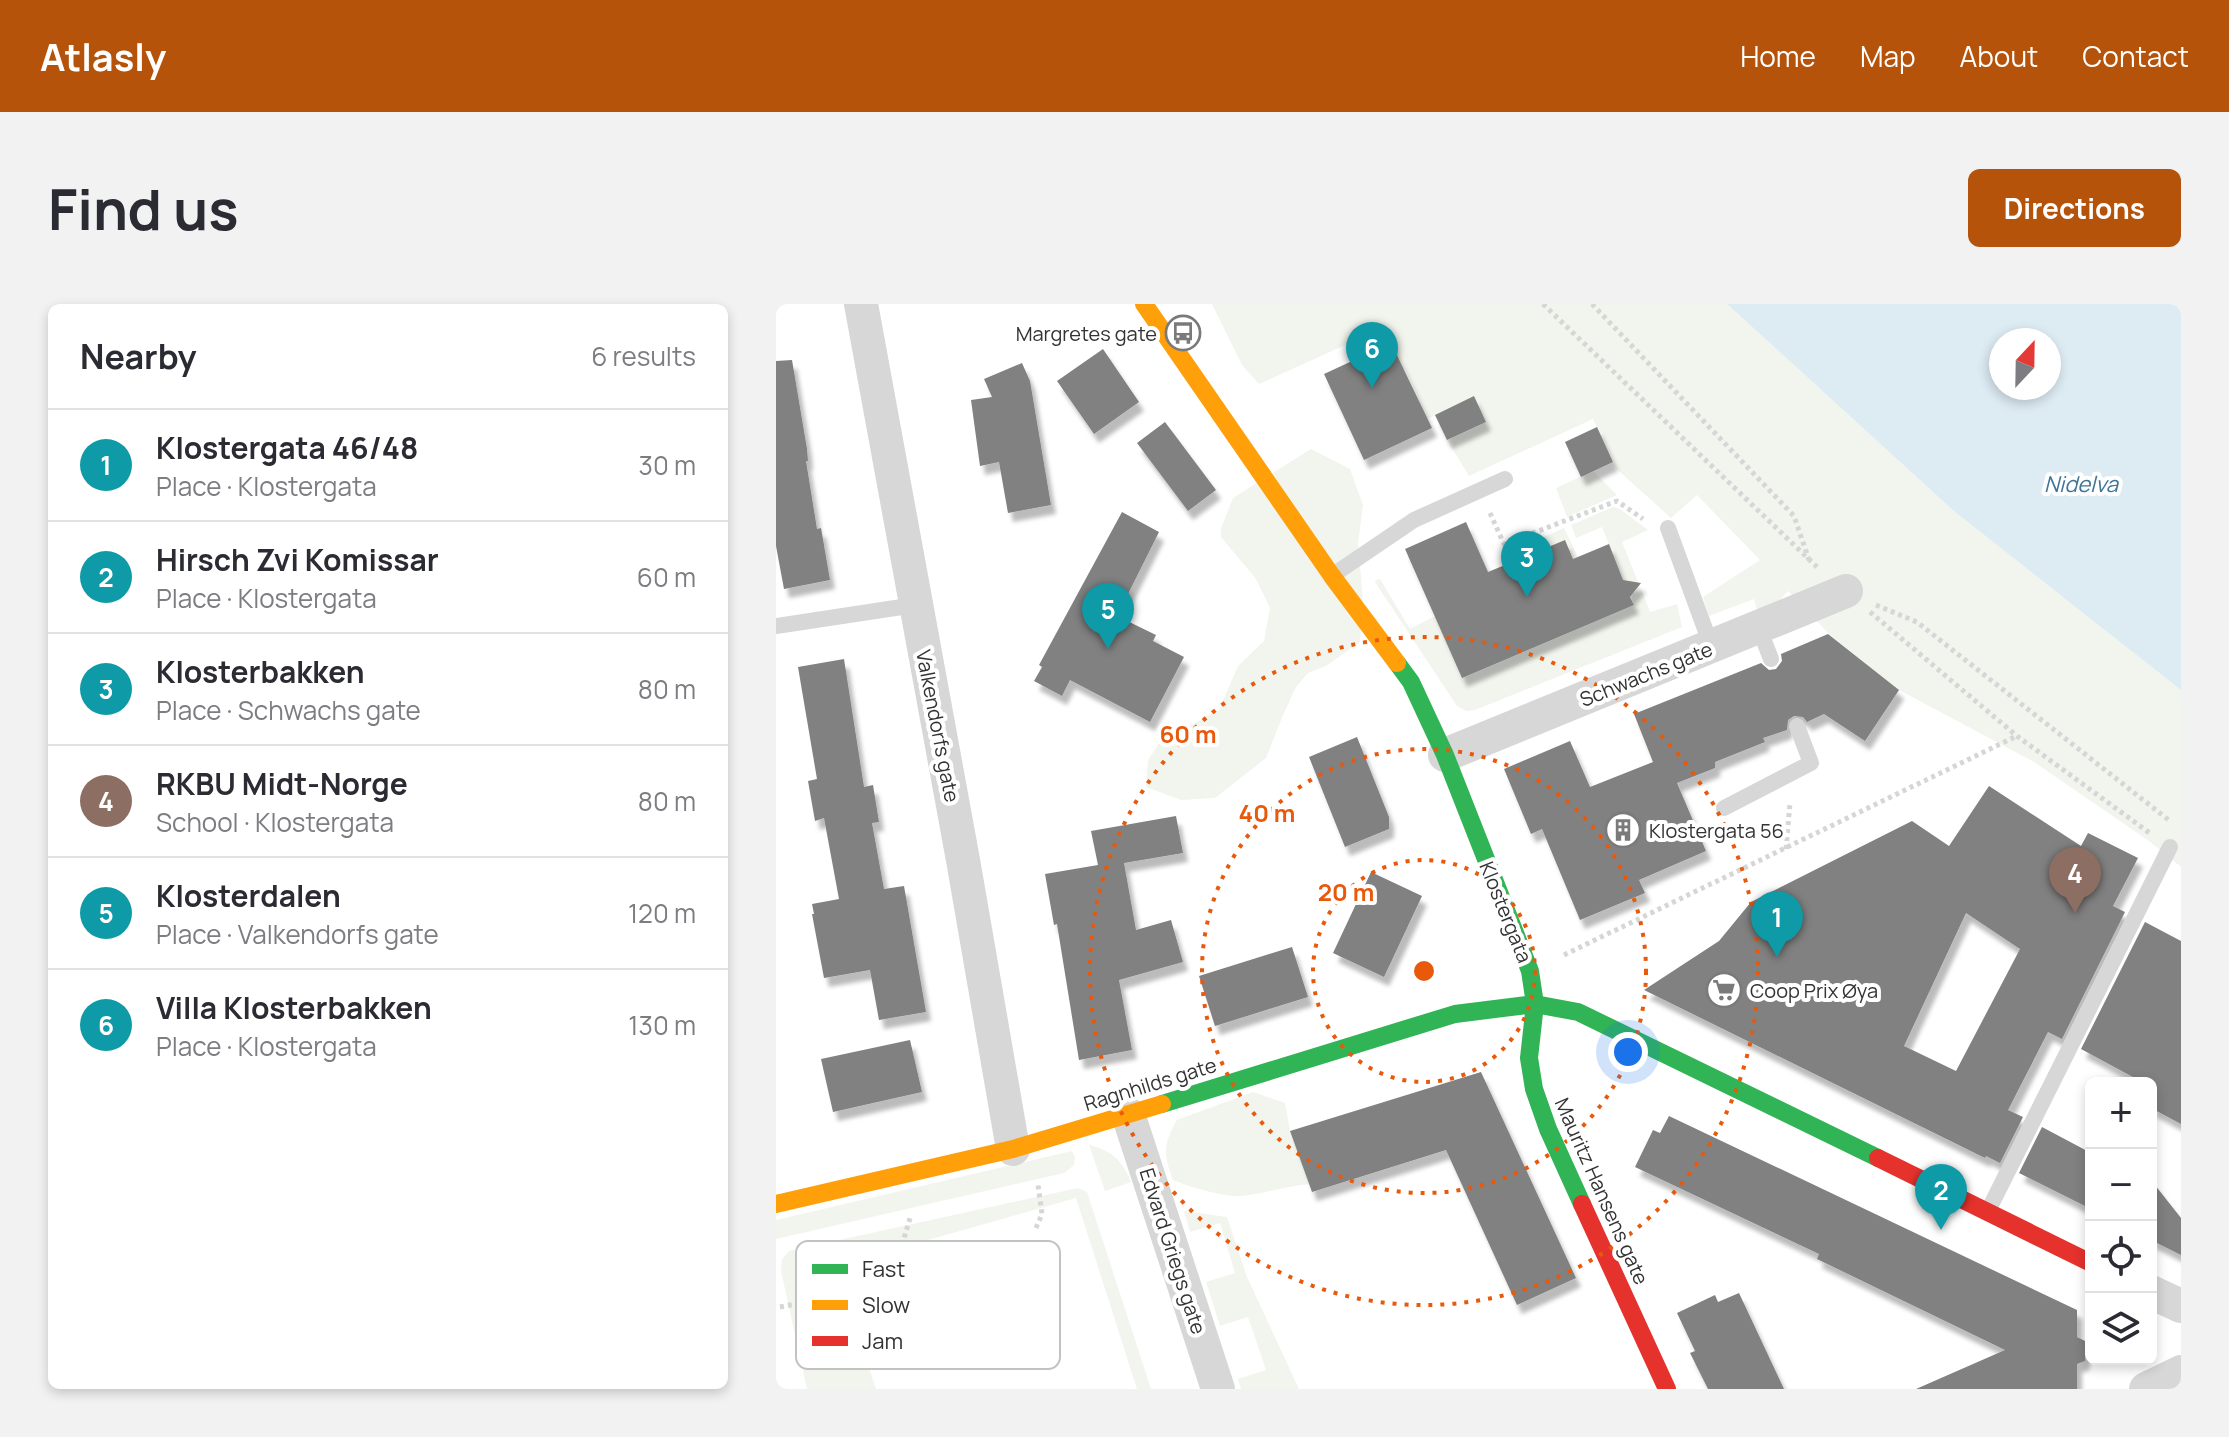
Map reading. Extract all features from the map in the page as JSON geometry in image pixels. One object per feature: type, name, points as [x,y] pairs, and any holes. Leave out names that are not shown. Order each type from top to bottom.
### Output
[{"type":"street","name":"Valkendorfs gate","points":[[861,304],[1013,1149]]},
{"type":"street","name":"Klostergata","points":[[1144,304],[1332,576],[1411,682],[1445,755],[1530,971],[1535,1004]]},
{"type":"street","name":"Schwachs gate","points":[[1445,755],[1712,648],[1765,644],[1846,591]]},
{"type":"street","name":"Ragnhilds gate","points":[[776,1204],[1013,1149],[1455,1014],[1535,1004]]},
{"type":"street","points":[[1535,1004],[1578,1012],[1627,1034],[2085,1260]]},
{"type":"street","name":"Mauritz Hansens gate","points":[[1535,1004],[1529,1058],[1534,1089],[1548,1129],[1667,1389]]},
{"type":"street","name":"Edvard Griegs gate","points":[[1128,1114],[1218,1389]]},
{"type":"street","points":[[2153,1293],[2181,1306]]},
{"type":"street","points":[[2146,1389],[2181,1372]]},
{"type":"lane","points":[[1332,576],[1414,520],[1505,479]]},
{"type":"lane","points":[[1670,534],[1712,648]]},
{"type":"lane","points":[[776,626],[915,605]]},
{"type":"lane","points":[[1724,808],[1811,763],[1797,726]]},
{"type":"lane","points":[[1987,1212],[2170,847]]},
{"type":"path","points":[[1543,304],[1809,561],[2017,736],[2170,847]]},
{"type":"path","points":[[1592,304],[1794,516],[1809,561]]},
{"type":"path","points":[[1480,490],[1504,544],[1617,501],[1670,534]]},
{"type":"path","points":[[1846,591],[1917,622],[2181,829]]},
{"type":"path","points":[[1530,971],[2017,736]]},
{"type":"path","points":[[1786,850],[1788,820]]},
{"type":"path","points":[[1036,1228],[1042,1214],[1038,1185]]},
{"type":"path","points":[[903,1241],[911,1215]]},
{"type":"path","points":[[780,1307],[796,1304]]},
{"type":"shaded area","points":[[1212,304],[1727,304],[1955,512],[2181,690],[2181,867],[2149,841],[2034,762],[1899,690],[1829,634],[1788,591],[1778,602],[1757,610],[1754,599],[1709,616],[1703,597],[1760,560],[1697,495],[1671,518],[1610,463],[1613,461],[1593,419],[1469,476],[1447,440],[1486,422],[1474,397],[1425,420],[1405,369],[1397,373],[1393,349],[1383,328],[1259,384],[1242,365]]},
{"type":"shaded area","points":[[1311,449],[1350,469],[1363,505],[1358,543],[1363,602],[1360,642],[1326,666],[1308,673],[1296,687],[1266,758],[1215,798],[1181,800],[1146,787],[1148,760],[1160,742],[1219,710],[1238,666],[1264,641],[1270,608],[1256,579],[1221,537],[1221,528],[1233,498]]},
{"type":"shaded area","points":[[1593,471],[1617,495],[1567,517],[1556,488]]},
{"type":"shaded area","points":[[1613,507],[1648,530],[1622,542],[1650,612],[1677,604],[1682,627],[1475,710],[1466,711],[1457,706],[1376,580],[1380,579],[1410,629],[1435,616],[1462,677],[1633,605],[1630,581],[1623,580],[1602,527],[1576,538],[1571,525]]},
{"type":"shaded area","points":[[1564,528],[1578,557],[1573,559],[1565,540],[1518,559],[1512,545],[1518,548]]},
{"type":"shaded area","points":[[1253,1092],[1285,1103],[1290,1131],[1310,1184],[1234,1196],[1173,1180],[1166,1149],[1177,1120]]},
{"type":"shaded area","points":[[1089,1145],[1115,1158],[1131,1182],[1105,1191]]},
{"type":"shaded area","points":[[1072,1151],[1074,1165],[1064,1173],[776,1239],[776,1220]]},
{"type":"shaded area","points":[[1078,1188],[1087,1192],[1151,1389],[1137,1389],[1076,1198],[924,1241],[835,1241]]},
{"type":"shaded area","points":[[1184,1211],[1227,1217],[1247,1277],[1299,1389],[1241,1389],[1238,1379],[1266,1370],[1248,1317],[1220,1326],[1206,1282],[1235,1273],[1220,1223],[1190,1232]]},
{"type":"shaded area","points":[[796,1249],[796,1339],[781,1271],[782,1259],[789,1251]]},
{"type":"shaded area","points":[[803,1369],[869,1369],[876,1389],[807,1389]]},
{"type":"water","name":"Nidelva","points":[[1727,304],[2181,304],[2181,690],[1955,512]]},
{"type":"building","points":[[1391,343],[1432,428],[1364,460],[1324,374]]},
{"type":"building","points":[[1103,349],[1139,402],[1094,434],[1057,381]]},
{"type":"building","points":[[792,360],[817,529],[821,528],[830,580],[784,589],[776,546],[776,361]]},
{"type":"building","points":[[1022,363],[1030,381],[1051,505],[1008,513],[999,462],[980,466],[971,400],[992,397],[984,379]]},
{"type":"building","points":[[1474,396],[1486,422],[1447,440],[1435,415]]},
{"type":"building","points":[[1165,422],[1216,490],[1188,511],[1137,443]]},
{"type":"building","points":[[1597,427],[1613,462],[1581,477],[1565,442]]},
{"type":"building","points":[[1122,512],[1159,532],[1117,616],[1156,635],[1153,641],[1184,657],[1150,722],[1070,680],[1062,696],[1034,681],[1042,667],[1039,665]]},
{"type":"building","points":[[1466,522],[1488,572],[1565,540],[1573,559],[1609,544],[1623,580],[1641,583],[1630,597],[1634,605],[1462,678],[1405,549]]},
{"type":"building","points":[[1828,634],[1899,690],[1865,741],[1824,714],[1807,722],[1803,717],[1794,716],[1788,720],[1787,730],[1763,738],[1765,742],[1715,762],[1715,768],[1677,783],[1706,851],[1639,880],[1645,893],[1580,920],[1542,829],[1531,834],[1504,769],[1570,741],[1590,787],[1653,762],[1634,714],[1761,663],[1769,670],[1776,669],[1782,661],[1781,654]]},
{"type":"building","points":[[844,659],[864,787],[873,785],[879,822],[872,823],[884,889],[904,886],[926,1012],[879,1020],[870,970],[824,978],[812,914],[812,904],[839,899],[824,818],[815,821],[808,781],[817,779],[798,667]]},
{"type":"building","points":[[1357,737],[1389,817],[1389,829],[1345,847],[1309,757]]},
{"type":"building","points":[[1989,786],[2081,846],[2088,833],[2138,858],[2113,906],[2125,912],[2062,1039],[2048,1032],[2008,1110],[2023,1117],[2000,1163],[1644,990],[1719,941],[1751,902],[1912,821],[1949,846]],"holes":[[[1966,913],[2020,949],[1956,1071],[1904,1046]]]},
{"type":"building","points":[[1176,816],[1183,853],[1124,863],[1136,930],[1171,920],[1183,962],[1119,980],[1132,1050],[1079,1060],[1057,924],[1054,925],[1045,874],[1098,865],[1091,831]]},
{"type":"building","points":[[1371,872],[1422,896],[1384,977],[1333,953]]},
{"type":"building","points":[[2145,922],[2181,941],[2181,1124],[2157,1111],[2157,1077],[2133,1077],[2081,1049]]},
{"type":"building","points":[[1292,947],[1308,997],[1215,1026],[1199,976]]},
{"type":"building","points":[[910,1040],[922,1092],[833,1112],[821,1059]]},
{"type":"building","points":[[1481,1072],[1576,1278],[1517,1305],[1446,1150],[1312,1192],[1290,1131]]},
{"type":"building","points":[[1669,1116],[2077,1310],[2077,1337],[2085,1341],[2085,1361],[2077,1364],[2077,1389],[1916,1389],[2005,1350],[1817,1259],[1819,1254],[1635,1167],[1653,1130],[1660,1133]]},
{"type":"building","points":[[2042,1127],[2085,1150],[2085,1206],[2019,1173]]},
{"type":"building","points":[[2157,1188],[2181,1218],[2181,1255],[2157,1243]]},
{"type":"building","points":[[1739,1293],[1784,1389],[1708,1389],[1690,1353],[1695,1351],[1677,1313],[1715,1295],[1718,1302]]},
{"type":"traffic: fast","points":[[1397,663],[1411,682],[1445,755],[1530,971],[1535,1004],[1529,1058],[1534,1089],[1548,1129],[1582,1204]]},
{"type":"traffic: fast","points":[[1162,1104],[1455,1014],[1535,1004],[1578,1012],[1878,1158]]},
{"type":"traffic: slow","points":[[1144,304],[1332,576],[1397,663]]},
{"type":"traffic: slow","points":[[776,1204],[1013,1149],[1162,1104]]},
{"type":"traffic: jam","points":[[1878,1158],[2085,1260]]},
{"type":"traffic: jam","points":[[1582,1204],[1667,1389]]},
{"type":"place","name":"Margretes gate","points":[[1183,333]]},
{"type":"place","name":"Villa Klosterbakken","points":[[1372,388]]},
{"type":"place","name":"Klosterbakken","points":[[1527,597]]},
{"type":"place","name":"Klosterdalen","points":[[1108,649]]},
{"type":"place","name":"Klostergata 56","points":[[1623,830]]},
{"type":"place","name":"RKBU Midt-Norge","points":[[2075,913]]},
{"type":"place","name":"Klostergata 46/48","points":[[1777,957]]},
{"type":"place","name":"Coop Prix Øya","points":[[1724,990]]},
{"type":"place","name":"Hirsch Zvi Komissar","points":[[1941,1230]]}]
